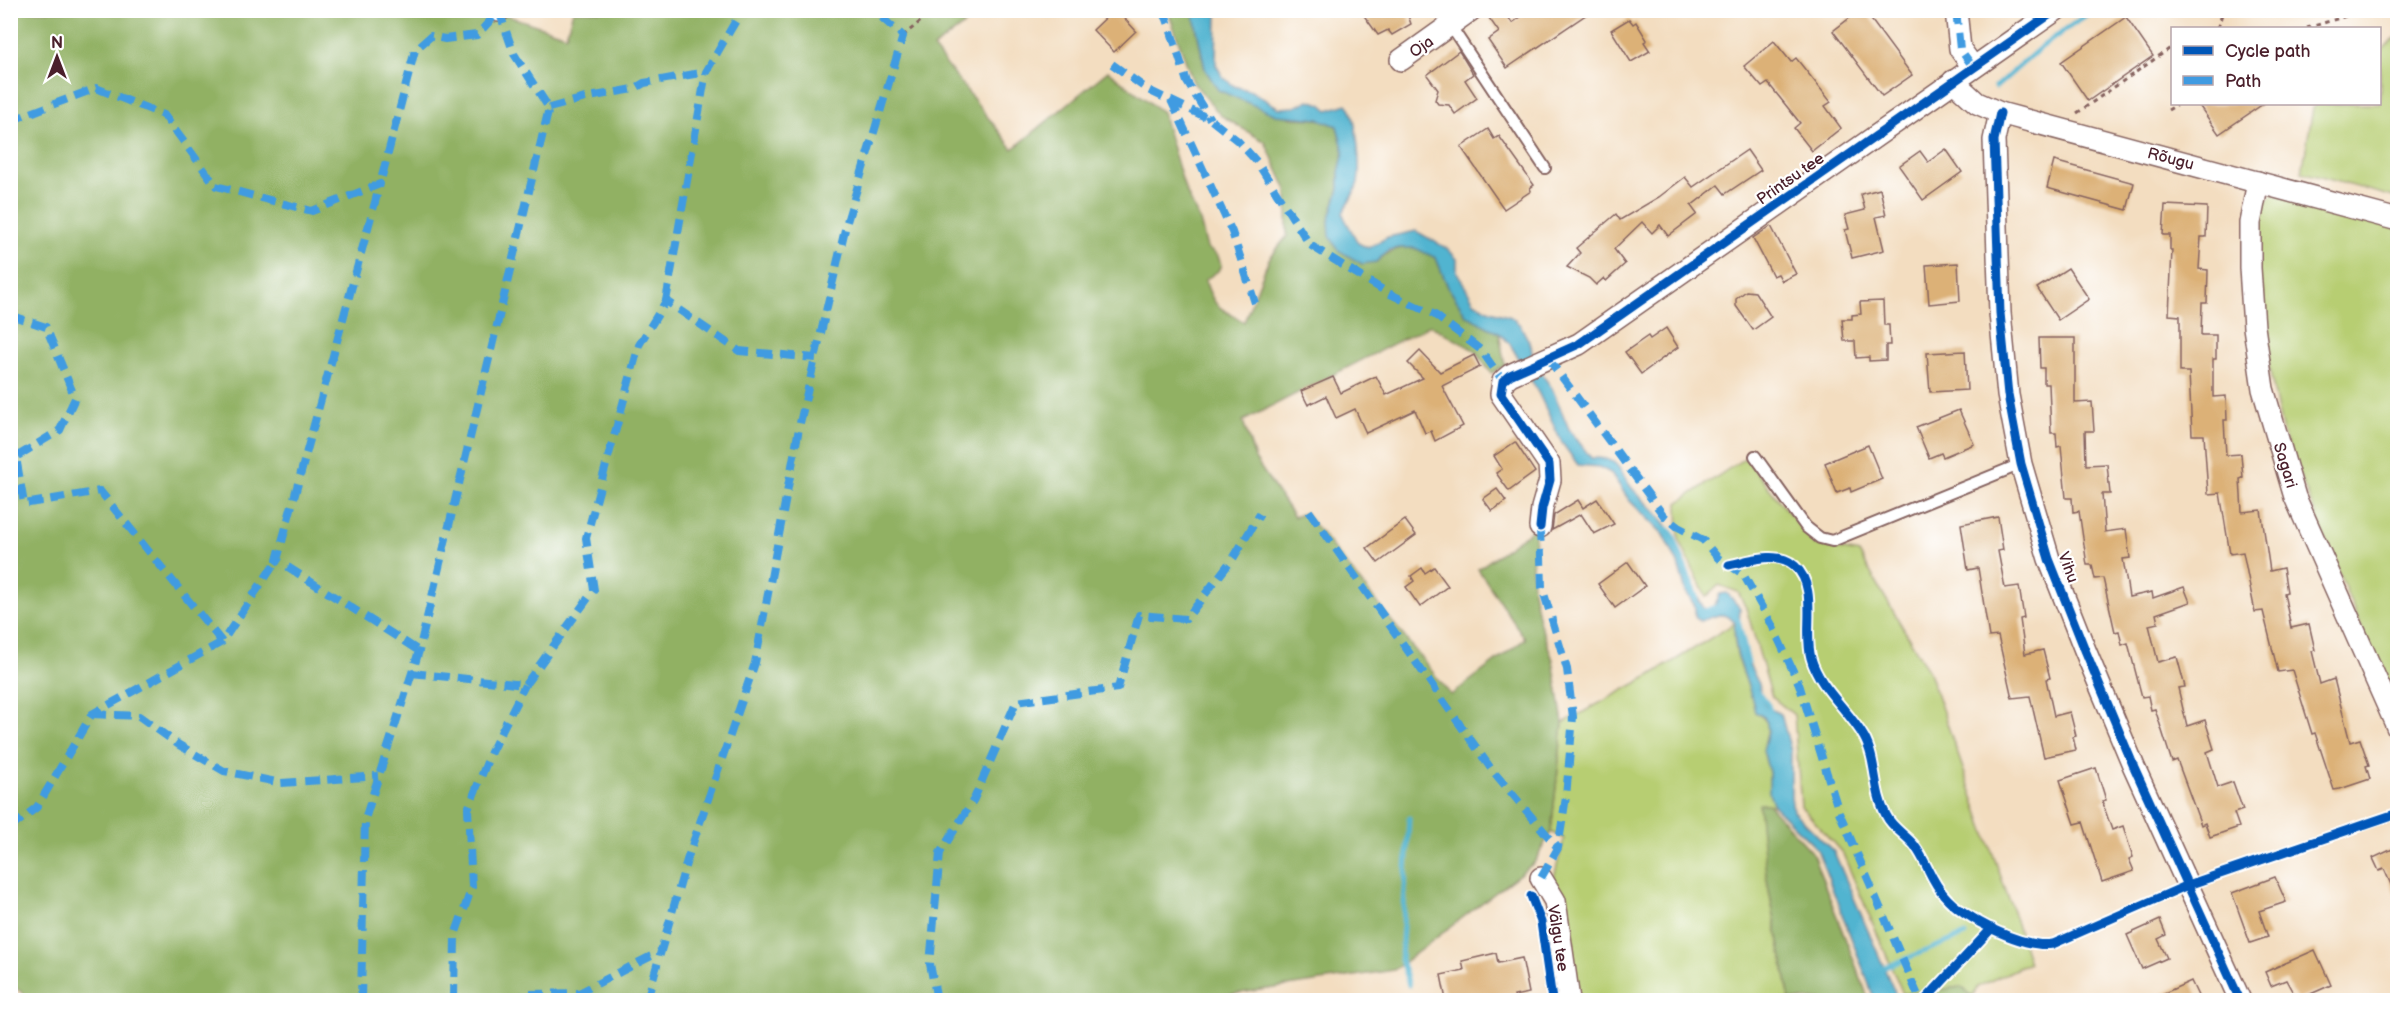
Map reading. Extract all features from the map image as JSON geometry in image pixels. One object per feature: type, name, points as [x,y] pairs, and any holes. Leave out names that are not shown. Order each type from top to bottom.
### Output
[{"type":"street","name":"Oja","points":[[1401,60],[1471,10]]},
{"type":"street","points":[[1956,10],[1960,50],[1973,67]]},
{"type":"street","name":"Printsu tee","points":[[1540,527],[1542,508],[1550,480],[1549,464],[1501,394],[1503,381],[1579,344],[2056,10]]},
{"type":"street","name":"Rõugu","points":[[1953,81],[1977,103],[2000,113],[2397,220]]},
{"type":"street","name":"Vihu","points":[[2000,113],[1994,140],[2000,313],[2008,395],[2022,464],[2049,559],[2085,650],[2134,767],[2240,1000]]},
{"type":"street","name":"Sagari","points":[[2258,182],[2250,222],[2250,268],[2254,327],[2263,389],[2295,497],[2397,729]]},
{"type":"street","name":"Välgu tee","points":[[1541,878],[1555,901],[1569,1000]]},
{"type":"lane","points":[[1450,25],[1545,168]]},
{"type":"lane","points":[[1755,456],[1806,527],[1820,538],[1832,541],[2022,464]]},
{"type":"path","points":[[903,36],[933,10]]},
{"type":"path","points":[[2218,27],[2223,10]]},
{"type":"path","points":[[2310,27],[2366,10]]},
{"type":"path","points":[[2068,119],[2171,48]]},
{"type":"path","points":[[2168,110],[2176,105]]},
{"type":"green space","points":[[490,10],[566,35],[573,11],[983,11],[933,48],[1013,149],[1108,71],[1162,112],[1185,189],[1200,221],[1207,248],[1218,256],[1221,265],[1218,271],[1205,280],[1215,303],[1244,322],[1269,259],[1287,236],[1287,190],[1265,142],[1220,115],[1193,82],[1168,11],[1193,11],[1205,69],[1218,90],[1292,118],[1319,119],[1337,126],[1344,152],[1339,172],[1339,189],[1329,221],[1376,262],[1391,252],[1405,248],[1420,250],[1436,258],[1448,287],[1466,315],[1499,333],[1505,366],[1491,373],[1474,350],[1430,325],[1243,421],[1255,459],[1294,517],[1305,513],[1451,695],[1525,639],[1478,569],[1536,527],[1532,567],[1533,591],[1539,621],[1553,660],[1563,723],[1551,832],[1534,863],[1394,970],[1194,1000],[31,1000],[10,983],[10,11]]},
{"type":"green space","points":[[2397,37],[2397,198],[2302,172],[2313,108],[2317,105],[2381,105],[2381,51]]},
{"type":"green space","points":[[2274,194],[2397,228],[2397,717],[2283,434],[2262,334],[2257,252],[2261,206]]},
{"type":"green space","points":[[1745,458],[1814,544],[1859,553],[1929,672],[2029,963],[1977,987],[1973,996],[1961,987],[1903,994],[1843,854],[1801,806],[1794,715],[1772,697],[1746,608],[1738,592],[1719,585],[1706,597],[1679,539],[1678,503]]},
{"type":"green space","points":[[1735,623],[1735,646],[1755,712],[1765,720],[1768,728],[1764,752],[1774,806],[1768,804],[1766,874],[1790,1000],[1576,1000],[1553,881],[1564,839],[1551,832],[1563,723],[1651,675]]},
{"type":"green space","points":[[1759,804],[1768,804],[1812,852],[1869,1000],[1790,1000],[1766,874]]},
{"type":"green space","points":[[1961,987],[1973,996],[1973,1000],[1903,1000],[1903,994]]},
{"type":"water","points":[[1193,11],[1217,11],[1216,65],[1223,77],[1234,86],[1251,91],[1279,108],[1295,107],[1309,100],[1321,104],[1328,110],[1347,104],[1356,129],[1359,175],[1355,190],[1343,213],[1358,243],[1368,248],[1388,237],[1416,231],[1448,249],[1457,259],[1457,272],[1474,302],[1490,311],[1511,317],[1520,325],[1531,345],[1533,362],[1552,388],[1569,429],[1591,458],[1613,462],[1632,488],[1665,523],[1674,540],[1689,583],[1705,610],[1712,611],[1720,594],[1727,593],[1740,608],[1739,626],[1748,662],[1767,708],[1781,714],[1791,751],[1793,811],[1834,852],[1898,1000],[1875,1000],[1817,849],[1774,806],[1769,792],[1769,772],[1763,750],[1768,732],[1767,723],[1764,717],[1755,712],[1738,657],[1735,623],[1723,615],[1700,621],[1695,616],[1695,606],[1686,592],[1678,564],[1664,535],[1629,500],[1611,473],[1599,467],[1578,465],[1562,443],[1537,390],[1510,344],[1499,333],[1466,315],[1448,287],[1436,258],[1415,248],[1400,248],[1389,250],[1376,262],[1362,264],[1338,250],[1330,236],[1329,221],[1339,189],[1339,172],[1344,152],[1337,126],[1319,119],[1276,115],[1218,90],[1205,69]]},
{"type":"building","points":[[1114,10],[1117,10],[1136,31],[1114,52],[1093,30]]},
{"type":"building","points":[[1360,10],[1406,10],[1411,24],[1392,35],[1388,30],[1378,35]]},
{"type":"building","points":[[1500,10],[1504,10],[1512,23],[1531,10],[1593,10],[1507,68],[1488,40],[1499,32],[1489,18]]},
{"type":"building","points":[[1860,10],[1864,10],[1912,75],[1882,96],[1833,31]]},
{"type":"building","points":[[2126,17],[2153,56],[2088,101],[2061,62]]},
{"type":"building","points":[[1629,19],[1633,24],[1636,22],[1647,40],[1644,42],[1650,51],[1631,62],[1611,30]]},
{"type":"building","points":[[1774,41],[1791,62],[1796,58],[1831,102],[1825,106],[1841,128],[1812,151],[1794,128],[1800,123],[1768,83],[1762,87],[1744,66]]},
{"type":"building","points":[[1459,51],[1473,74],[1465,80],[1477,98],[1455,114],[1449,105],[1438,104],[1435,100],[1438,90],[1427,75]]},
{"type":"building","points":[[2199,105],[2262,105],[2219,134]]},
{"type":"building","points":[[1488,129],[1494,139],[1499,136],[1534,185],[1530,188],[1531,191],[1504,209],[1461,147]]},
{"type":"building","points":[[1946,149],[1962,172],[1923,200],[1899,166],[1920,151],[1928,162]]},
{"type":"building","points":[[1747,150],[1761,170],[1725,194],[1718,185],[1691,206],[1697,214],[1668,236],[1660,225],[1652,233],[1642,222],[1614,249],[1625,264],[1606,281],[1604,278],[1596,285],[1589,278],[1567,267],[1580,253],[1576,248],[1616,214],[1620,220],[1659,197],[1685,177],[1693,187]]},
{"type":"building","points":[[2054,161],[2134,183],[2127,210],[2047,188]]},
{"type":"building","points":[[1880,189],[1886,215],[1876,217],[1884,250],[1852,258],[1845,230],[1849,229],[1845,215],[1865,210],[1861,194]]},
{"type":"building","points":[[2165,205],[2207,207],[2206,237],[2201,237],[2199,269],[2208,270],[2207,303],[2202,303],[2201,335],[2216,335],[2216,359],[2213,359],[2213,397],[2226,396],[2227,420],[2224,420],[2226,455],[2241,454],[2242,512],[2261,510],[2270,571],[2283,568],[2287,592],[2284,593],[2291,628],[2309,624],[2315,650],[2312,651],[2320,684],[2334,679],[2350,742],[2360,739],[2369,765],[2366,766],[2370,779],[2340,789],[2334,790],[2315,733],[2312,734],[2292,670],[2278,672],[2263,611],[2255,612],[2243,552],[2230,554],[2220,493],[2208,494],[2204,435],[2192,435],[2189,372],[2180,372],[2180,316],[2169,315],[2172,250],[2170,250],[2170,235],[2163,235]]},
{"type":"building","points":[[1771,226],[1796,274],[1782,281],[1778,274],[1773,276],[1753,238]]},
{"type":"building","points":[[1958,263],[1960,301],[1929,304],[1926,265]]},
{"type":"building","points":[[2068,268],[2089,299],[2058,320],[2037,288]]},
{"type":"building","points":[[1746,291],[1755,292],[1771,317],[1753,330],[1736,306],[1736,299]]},
{"type":"building","points":[[1883,301],[1884,325],[1889,325],[1890,345],[1886,345],[1886,360],[1869,361],[1869,357],[1856,358],[1855,341],[1844,341],[1842,319],[1852,319],[1852,315],[1861,314],[1860,302]]},
{"type":"building","points":[[1666,328],[1678,347],[1641,374],[1625,352],[1648,336],[1650,339]]},
{"type":"building","points":[[2039,338],[2075,338],[2075,403],[2092,402],[2094,431],[2085,431],[2086,465],[2107,464],[2110,494],[2102,494],[2105,532],[2126,529],[2130,558],[2123,559],[2129,597],[2152,592],[2153,598],[2184,587],[2190,602],[2156,614],[2158,623],[2149,625],[2158,662],[2177,657],[2185,687],[2178,688],[2187,726],[2205,720],[2214,749],[2207,752],[2218,787],[2233,782],[2243,810],[2234,813],[2239,827],[2210,837],[2205,823],[2201,825],[2177,760],[2172,762],[2155,709],[2151,710],[2148,696],[2142,697],[2128,643],[2122,645],[2119,631],[2115,632],[2103,578],[2095,579],[2092,565],[2087,565],[2079,511],[2073,512],[2072,498],[2066,498],[2061,446],[2057,447],[2056,433],[2051,433],[2049,384],[2044,384],[2044,368],[2040,368]]},
{"type":"building","points":[[1420,351],[1440,372],[1474,355],[1480,367],[1442,386],[1463,426],[1435,441],[1431,431],[1425,433],[1415,410],[1366,433],[1355,409],[1336,418],[1326,396],[1308,405],[1301,391],[1333,377],[1341,393],[1376,376],[1386,395],[1423,378],[1408,363]]},
{"type":"building","points":[[1965,351],[1967,390],[1930,392],[1927,353]]},
{"type":"building","points":[[1959,410],[1974,444],[1943,457],[1941,453],[1929,458],[1916,427]]},
{"type":"building","points":[[1515,442],[1535,472],[1509,491],[1496,473],[1502,469],[1494,456]]},
{"type":"building","points":[[1868,445],[1882,479],[1851,492],[1850,488],[1837,493],[1825,463]]},
{"type":"building","points":[[1497,489],[1506,501],[1492,511],[1483,499]]},
{"type":"building","points":[[1597,499],[1614,524],[1594,534],[1581,514],[1552,530],[1554,515],[1578,500],[1583,508]]},
{"type":"building","points":[[1998,517],[2003,550],[1998,551],[2005,588],[2019,586],[2024,618],[2020,619],[2025,654],[2043,650],[2050,678],[2046,679],[2054,716],[2070,712],[2076,736],[2073,737],[2076,750],[2044,757],[2030,696],[2012,698],[1998,636],[1989,637],[1978,568],[1968,570],[1961,524]]},
{"type":"building","points":[[1405,520],[1416,535],[1378,563],[1367,548]]},
{"type":"building","points":[[1628,562],[1645,586],[1615,608],[1598,584]]},
{"type":"building","points":[[1434,567],[1448,586],[1420,607],[1406,587],[1414,581],[1411,576],[1422,568],[1425,573]]},
{"type":"building","points":[[2096,768],[2106,800],[2102,801],[2112,830],[2123,826],[2133,857],[2129,859],[2134,871],[2102,882],[2083,822],[2075,824],[2060,780]]},
{"type":"building","points":[[2397,847],[2397,898],[2384,869],[2379,871],[2373,858]]},
{"type":"building","points":[[2275,877],[2286,902],[2259,911],[2268,937],[2250,943],[2232,893]]},
{"type":"building","points":[[2160,920],[2166,935],[2158,939],[2167,958],[2142,969],[2127,935]]},
{"type":"building","points":[[2315,950],[2331,985],[2297,1000],[2286,980],[2271,986],[2265,972]]},
{"type":"building","points":[[1496,953],[1498,963],[1522,958],[1529,993],[1514,996],[1515,1000],[1446,1000],[1441,975],[1464,970],[1462,961]]},
{"type":"building","points":[[2191,981],[2200,1000],[2149,1000]]},
{"type":"waterway","points":[[1996,87],[2040,48],[2093,10]]},
{"type":"waterway","points":[[1668,529],[1673,535],[1696,597]]},
{"type":"waterway","points":[[1702,612],[1721,606]]},
{"type":"waterway","points":[[1738,620],[1748,663]]},
{"type":"waterway","points":[[1758,692],[1768,705],[1771,714]]},
{"type":"waterway","points":[[1409,818],[1401,960],[1409,985]]},
{"type":"waterway","points":[[1878,970],[1965,935]]},
{"type":"marked path","points":[[666,301],[706,72],[742,10]]},
{"type":"marked path","points":[[647,1000],[687,860],[755,663],[800,423],[846,225],[903,36],[873,10]]},
{"type":"marked path","points":[[1162,10],[1187,82],[1210,119]]},
{"type":"marked path","points":[[1956,10],[1960,49],[1973,67]]},
{"type":"marked path","points":[[361,1000],[365,819],[419,651],[549,108],[514,54],[499,11],[477,35],[445,39],[431,36],[415,50],[380,184]]},
{"type":"marked path","points":[[1112,64],[1148,90],[1210,119],[1238,141],[1257,162],[1310,245],[1388,293],[1435,315],[1481,350],[1503,381]]},
{"type":"marked path","points":[[549,108],[589,97],[634,89],[644,83],[706,72]]},
{"type":"marked path","points":[[10,121],[96,88],[164,115],[216,186],[312,211],[380,184],[277,560],[419,651]]},
{"type":"marked path","points":[[1171,100],[1232,232],[1255,303]]},
{"type":"marked path","points":[[411,673],[525,685],[594,590],[586,538],[639,345],[666,301],[739,351],[816,358]]},
{"type":"marked path","points":[[10,315],[46,327],[75,398],[60,430],[16,457],[24,504],[100,491],[222,642]]},
{"type":"marked path","points":[[1548,358],[1664,516],[1678,527],[1703,540],[1718,558],[1743,574],[1771,623],[1799,684],[1839,812],[1920,1000]]},
{"type":"marked path","points":[[1309,511],[1492,770],[1558,848]]},
{"type":"marked path","points":[[937,1000],[930,964],[940,853],[974,799],[1016,702],[1118,688],[1139,615],[1186,619],[1234,557],[1260,514]]},
{"type":"marked path","points":[[1540,527],[1542,587],[1567,669],[1573,717],[1566,797],[1558,848],[1541,878]]},
{"type":"marked path","points":[[10,828],[37,807],[92,714],[222,642],[277,560]]},
{"type":"marked path","points":[[454,1000],[455,935],[472,887],[468,809],[491,752],[525,685]]},
{"type":"marked path","points":[[92,714],[139,716],[179,745],[224,771],[281,783],[378,776]]},
{"type":"marked path","points":[[508,1000],[526,994],[579,993],[661,951]]},
{"type":"cycle path","points":[[1540,527],[1542,508],[1550,480],[1549,464],[1501,394],[1503,381],[1510,375],[1579,344],[2056,10]]},
{"type":"cycle path","points":[[2000,113],[1994,140],[2000,313],[2008,395],[2021,464],[2049,559],[2085,650],[2134,767],[2240,1000]]},
{"type":"cycle path","points":[[1729,565],[1754,559],[1780,559],[1795,566],[1802,575],[1808,597],[1808,635],[1811,658],[1827,689],[1864,737],[1871,756],[1882,806],[1889,820],[1914,845],[1939,889],[1953,904],[1979,922],[2010,937],[2026,942],[2053,944],[2188,885],[2398,813]]},
{"type":"cycle path","points":[[1531,896],[1541,922],[1552,1000]]},
{"type":"cycle path","points":[[1925,1000],[1992,928]]}]
